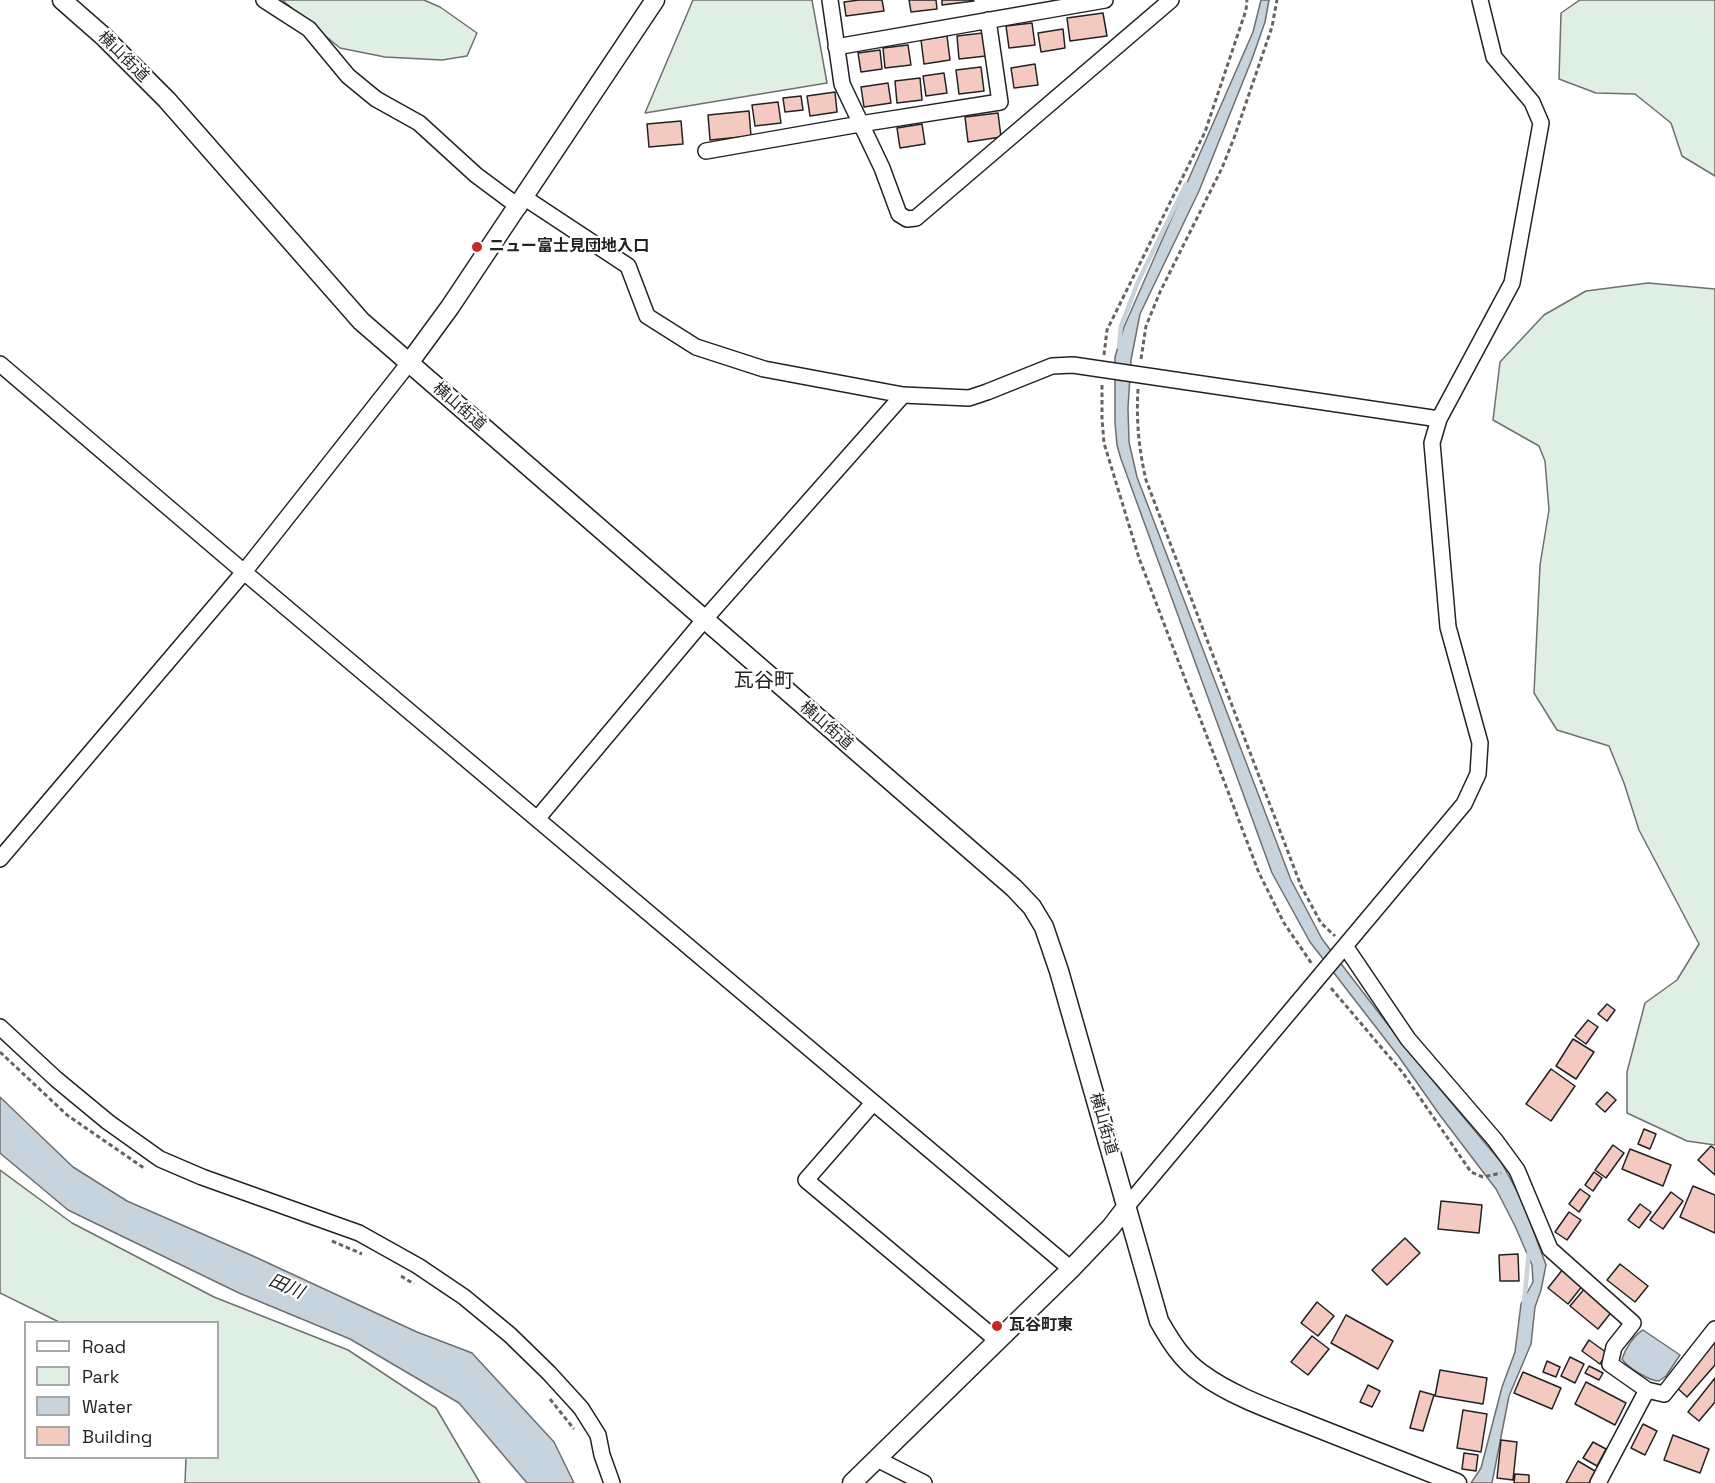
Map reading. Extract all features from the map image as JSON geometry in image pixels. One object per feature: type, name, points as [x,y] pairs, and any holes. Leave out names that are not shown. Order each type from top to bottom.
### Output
[{"type":"street","name":"横山街道","points":[[62,0],[103,36],[167,100],[361,321],[1014,888],[1032,907],[1044,927],[1059,971],[1159,1321],[1183,1358],[1219,1385],[1263,1406],[1457,1483]]},
{"type":"street","points":[[264,0],[309,29],[348,76],[376,99],[420,123],[476,175],[628,266],[647,316],[696,347],[764,369],[903,395],[969,398],[987,393],[1052,366],[1073,365],[1439,419]]},
{"type":"street","points":[[0,859],[244,572],[408,363],[450,307],[522,202],[655,0]]},
{"type":"street","points":[[830,0],[842,84],[882,168],[899,214],[907,219],[916,218],[1171,0]]},
{"type":"street","points":[[836,46],[1105,0]]},
{"type":"street","points":[[852,1483],[1111,1227],[1464,804],[1478,774],[1480,743],[1448,627],[1432,443],[1439,419],[1512,283],[1541,123],[1532,102],[1494,57],[1480,0]]},
{"type":"street","points":[[706,151],[1000,102],[988,20]]},
{"type":"street","points":[[0,364],[1071,1269]]},
{"type":"street","points":[[537,819],[704,620],[903,395]]},
{"type":"street","points":[[1345,946],[1408,1039],[1495,1140],[1517,1170],[1550,1249],[1633,1323],[1614,1347],[1610,1364],[1647,1390],[1664,1394],[1715,1329]]},
{"type":"street","points":[[0,1027],[56,1079],[108,1122],[160,1159],[202,1177],[359,1233],[418,1266],[464,1297],[510,1335],[581,1408],[598,1435],[612,1483]]},
{"type":"street","points":[[873,1103],[806,1180],[998,1341]]},
{"type":"street","points":[[1598,1483],[1647,1390]]},
{"type":"street","points":[[878,1459],[924,1483]]},
{"type":"path","points":[[1247,0],[1246,10],[1205,132],[1107,330],[1103,369],[1104,443],[1139,558],[1259,873],[1284,924],[1321,976],[1403,1073],[1471,1172],[1483,1177],[1517,1170]]},
{"type":"path","points":[[1277,0],[1272,27],[1222,168],[1160,292],[1146,326],[1139,374],[1137,418],[1140,453],[1146,480],[1301,886],[1322,923],[1345,946]]},
{"type":"path","points":[[0,1052],[67,1115],[151,1172]]},
{"type":"path","points":[[329,1240],[363,1254]]},
{"type":"path","points":[[401,1276],[421,1288]]},
{"type":"path","points":[[550,1399],[579,1434]]},
{"type":"green space","points":[[282,0],[424,0],[440,7],[477,33],[467,56],[442,60],[385,57],[340,48]]},
{"type":"green space","points":[[693,0],[812,0],[827,83],[645,113]]},
{"type":"green space","points":[[1580,0],[1715,0],[1715,176],[1682,156],[1671,123],[1635,94],[1596,93],[1559,79],[1561,13]]},
{"type":"green space","points":[[1648,283],[1715,289],[1715,1145],[1687,1141],[1627,1113],[1627,1072],[1645,1003],[1677,980],[1699,944],[1639,830],[1609,746],[1557,730],[1534,693],[1540,565],[1549,510],[1545,461],[1539,446],[1493,420],[1500,362],[1544,315],[1586,291]]},
{"type":"green space","points":[[0,1170],[72,1223],[214,1297],[348,1350],[436,1408],[480,1483],[185,1483],[186,1459],[219,1459],[219,1321],[57,1321],[0,1293]]},
{"type":"water","points":[[1261,0],[1269,0],[1265,22],[1252,59],[1199,191],[1140,314],[1131,360],[1128,408],[1129,442],[1137,477],[1291,880],[1322,939],[1409,1052],[1501,1162],[1522,1200],[1546,1265],[1535,1307],[1531,1344],[1509,1396],[1492,1483],[1471,1483],[1481,1468],[1502,1387],[1515,1352],[1521,1304],[1533,1282],[1532,1265],[1496,1189],[1399,1057],[1310,942],[1272,873],[1117,445],[1115,357],[1124,327],[1253,32]]},
{"type":"water","name":"田川","points":[[0,1097],[73,1167],[127,1201],[417,1332],[472,1353],[554,1442],[574,1483],[527,1483],[459,1403],[350,1339],[239,1293],[68,1210],[0,1153]]},
{"type":"water","points":[[1643,1330],[1680,1355],[1666,1376],[1659,1381],[1639,1373],[1622,1359],[1630,1343]]},
{"type":"building","points":[[882,0],[884,11],[846,16],[844,2]]},
{"type":"building","points":[[909,0],[936,0],[937,9],[911,12]]},
{"type":"building","points":[[942,0],[973,0],[974,1],[942,5]]},
{"type":"building","points":[[1103,13],[1107,36],[1070,41],[1067,18]]},
{"type":"building","points":[[1032,23],[1035,45],[1009,48],[1006,26]]},
{"type":"building","points":[[1063,29],[1065,48],[1041,52],[1038,33]]},
{"type":"building","points":[[983,33],[986,56],[959,59],[957,36]]},
{"type":"building","points":[[947,36],[950,60],[924,64],[921,40]]},
{"type":"building","points":[[908,45],[911,65],[885,68],[883,48]]},
{"type":"building","points":[[880,50],[882,69],[861,72],[858,53]]},
{"type":"building","points":[[1035,64],[1038,85],[1014,88],[1011,68]]},
{"type":"building","points":[[981,67],[984,91],[959,94],[956,70]]},
{"type":"building","points":[[944,73],[947,93],[926,96],[923,76]]},
{"type":"building","points":[[920,78],[922,100],[897,103],[895,81]]},
{"type":"building","points":[[888,83],[891,103],[864,107],[861,87]]},
{"type":"building","points":[[835,92],[837,112],[810,116],[807,96]]},
{"type":"building","points":[[801,96],[803,110],[785,112],[783,98]]},
{"type":"building","points":[[778,102],[781,123],[755,126],[752,105]]},
{"type":"building","points":[[749,111],[751,136],[710,140],[708,115]]},
{"type":"building","points":[[998,113],[1001,137],[968,142],[965,117]]},
{"type":"building","points":[[681,121],[683,144],[649,147],[647,124]]},
{"type":"building","points":[[922,124],[925,144],[900,148],[897,128]]},
{"type":"building","points":[[1607,1004],[1615,1010],[1607,1021],[1598,1014]]},
{"type":"building","points":[[1588,1020],[1598,1027],[1586,1044],[1575,1036]]},
{"type":"building","points":[[1573,1039],[1594,1052],[1576,1079],[1556,1066]]},
{"type":"building","points":[[1551,1069],[1575,1086],[1551,1121],[1526,1104]]},
{"type":"building","points":[[1607,1092],[1616,1100],[1605,1112],[1596,1104]]},
{"type":"building","points":[[1644,1129],[1656,1134],[1650,1149],[1638,1144]]},
{"type":"building","points":[[1613,1145],[1624,1153],[1606,1178],[1595,1170]]},
{"type":"building","points":[[1711,1146],[1715,1149],[1715,1175],[1698,1160]]},
{"type":"building","points":[[1630,1149],[1671,1165],[1663,1186],[1622,1169]]},
{"type":"building","points":[[1594,1172],[1602,1178],[1593,1191],[1585,1185]]},
{"type":"building","points":[[1693,1186],[1715,1195],[1715,1233],[1680,1217]]},
{"type":"building","points":[[1580,1189],[1590,1196],[1579,1212],[1569,1204]]},
{"type":"building","points":[[1671,1192],[1683,1201],[1663,1229],[1650,1220]]},
{"type":"building","points":[[1441,1201],[1482,1205],[1479,1233],[1438,1229]]},
{"type":"building","points":[[1640,1204],[1651,1212],[1639,1228],[1628,1220]]},
{"type":"building","points":[[1569,1212],[1581,1220],[1567,1240],[1555,1232]]},
{"type":"building","points":[[1405,1238],[1420,1253],[1387,1285],[1372,1270]]},
{"type":"building","points":[[1518,1254],[1519,1281],[1500,1281],[1499,1255]]},
{"type":"building","points":[[1620,1264],[1648,1286],[1635,1302],[1607,1280]]},
{"type":"building","points":[[1563,1269],[1583,1285],[1568,1304],[1548,1288]]},
{"type":"building","points":[[1586,1287],[1613,1310],[1598,1329],[1570,1306]]},
{"type":"building","points":[[1317,1302],[1334,1316],[1318,1336],[1301,1323]]},
{"type":"building","points":[[1346,1315],[1393,1341],[1378,1369],[1331,1343]]},
{"type":"building","points":[[1312,1336],[1329,1349],[1308,1375],[1291,1362]]},
{"type":"building","points":[[1715,1338],[1715,1365],[1687,1397],[1674,1385]]},
{"type":"building","points":[[1589,1340],[1607,1353],[1600,1364],[1582,1351]]},
{"type":"building","points":[[1570,1357],[1584,1364],[1575,1383],[1561,1376]]},
{"type":"building","points":[[1547,1361],[1560,1367],[1556,1377],[1543,1372]]},
{"type":"building","points":[[1589,1366],[1603,1373],[1599,1380],[1585,1373]]},
{"type":"building","points":[[1440,1370],[1487,1378],[1483,1404],[1435,1396]]},
{"type":"building","points":[[1523,1372],[1561,1388],[1552,1409],[1514,1393]]},
{"type":"building","points":[[1715,1378],[1715,1402],[1699,1421],[1688,1412]]},
{"type":"building","points":[[1586,1382],[1626,1403],[1615,1425],[1575,1404]]},
{"type":"building","points":[[1368,1385],[1380,1391],[1372,1407],[1360,1402]]},
{"type":"building","points":[[1420,1391],[1434,1395],[1423,1431],[1410,1428]]},
{"type":"building","points":[[1463,1410],[1487,1414],[1481,1452],[1457,1448]]},
{"type":"building","points":[[1643,1424],[1657,1431],[1645,1455],[1631,1448]]},
{"type":"building","points":[[1673,1435],[1709,1449],[1700,1473],[1664,1460]]},
{"type":"building","points":[[1501,1440],[1517,1442],[1513,1480],[1497,1478]]},
{"type":"building","points":[[1593,1442],[1606,1449],[1597,1466],[1583,1458]]},
{"type":"building","points":[[1464,1453],[1478,1455],[1476,1471],[1462,1469]]},
{"type":"building","points":[[1578,1461],[1595,1471],[1589,1483],[1566,1483]]},
{"type":"building","points":[[1515,1474],[1529,1475],[1529,1483],[1514,1483]]},
{"type":"waterway","points":[[1119,347],[1121,326],[1138,282],[1186,184]]},
{"type":"waterway","points":[[1524,1303],[1529,1252]]},
{"type":"place","name":"ニュー富士見団地入口","points":[[477,247]]},
{"type":"place","name":"瓦谷町東","points":[[997,1326]]},
{"type":"district","name":"瓦谷町","points":[[764,682]]}]
